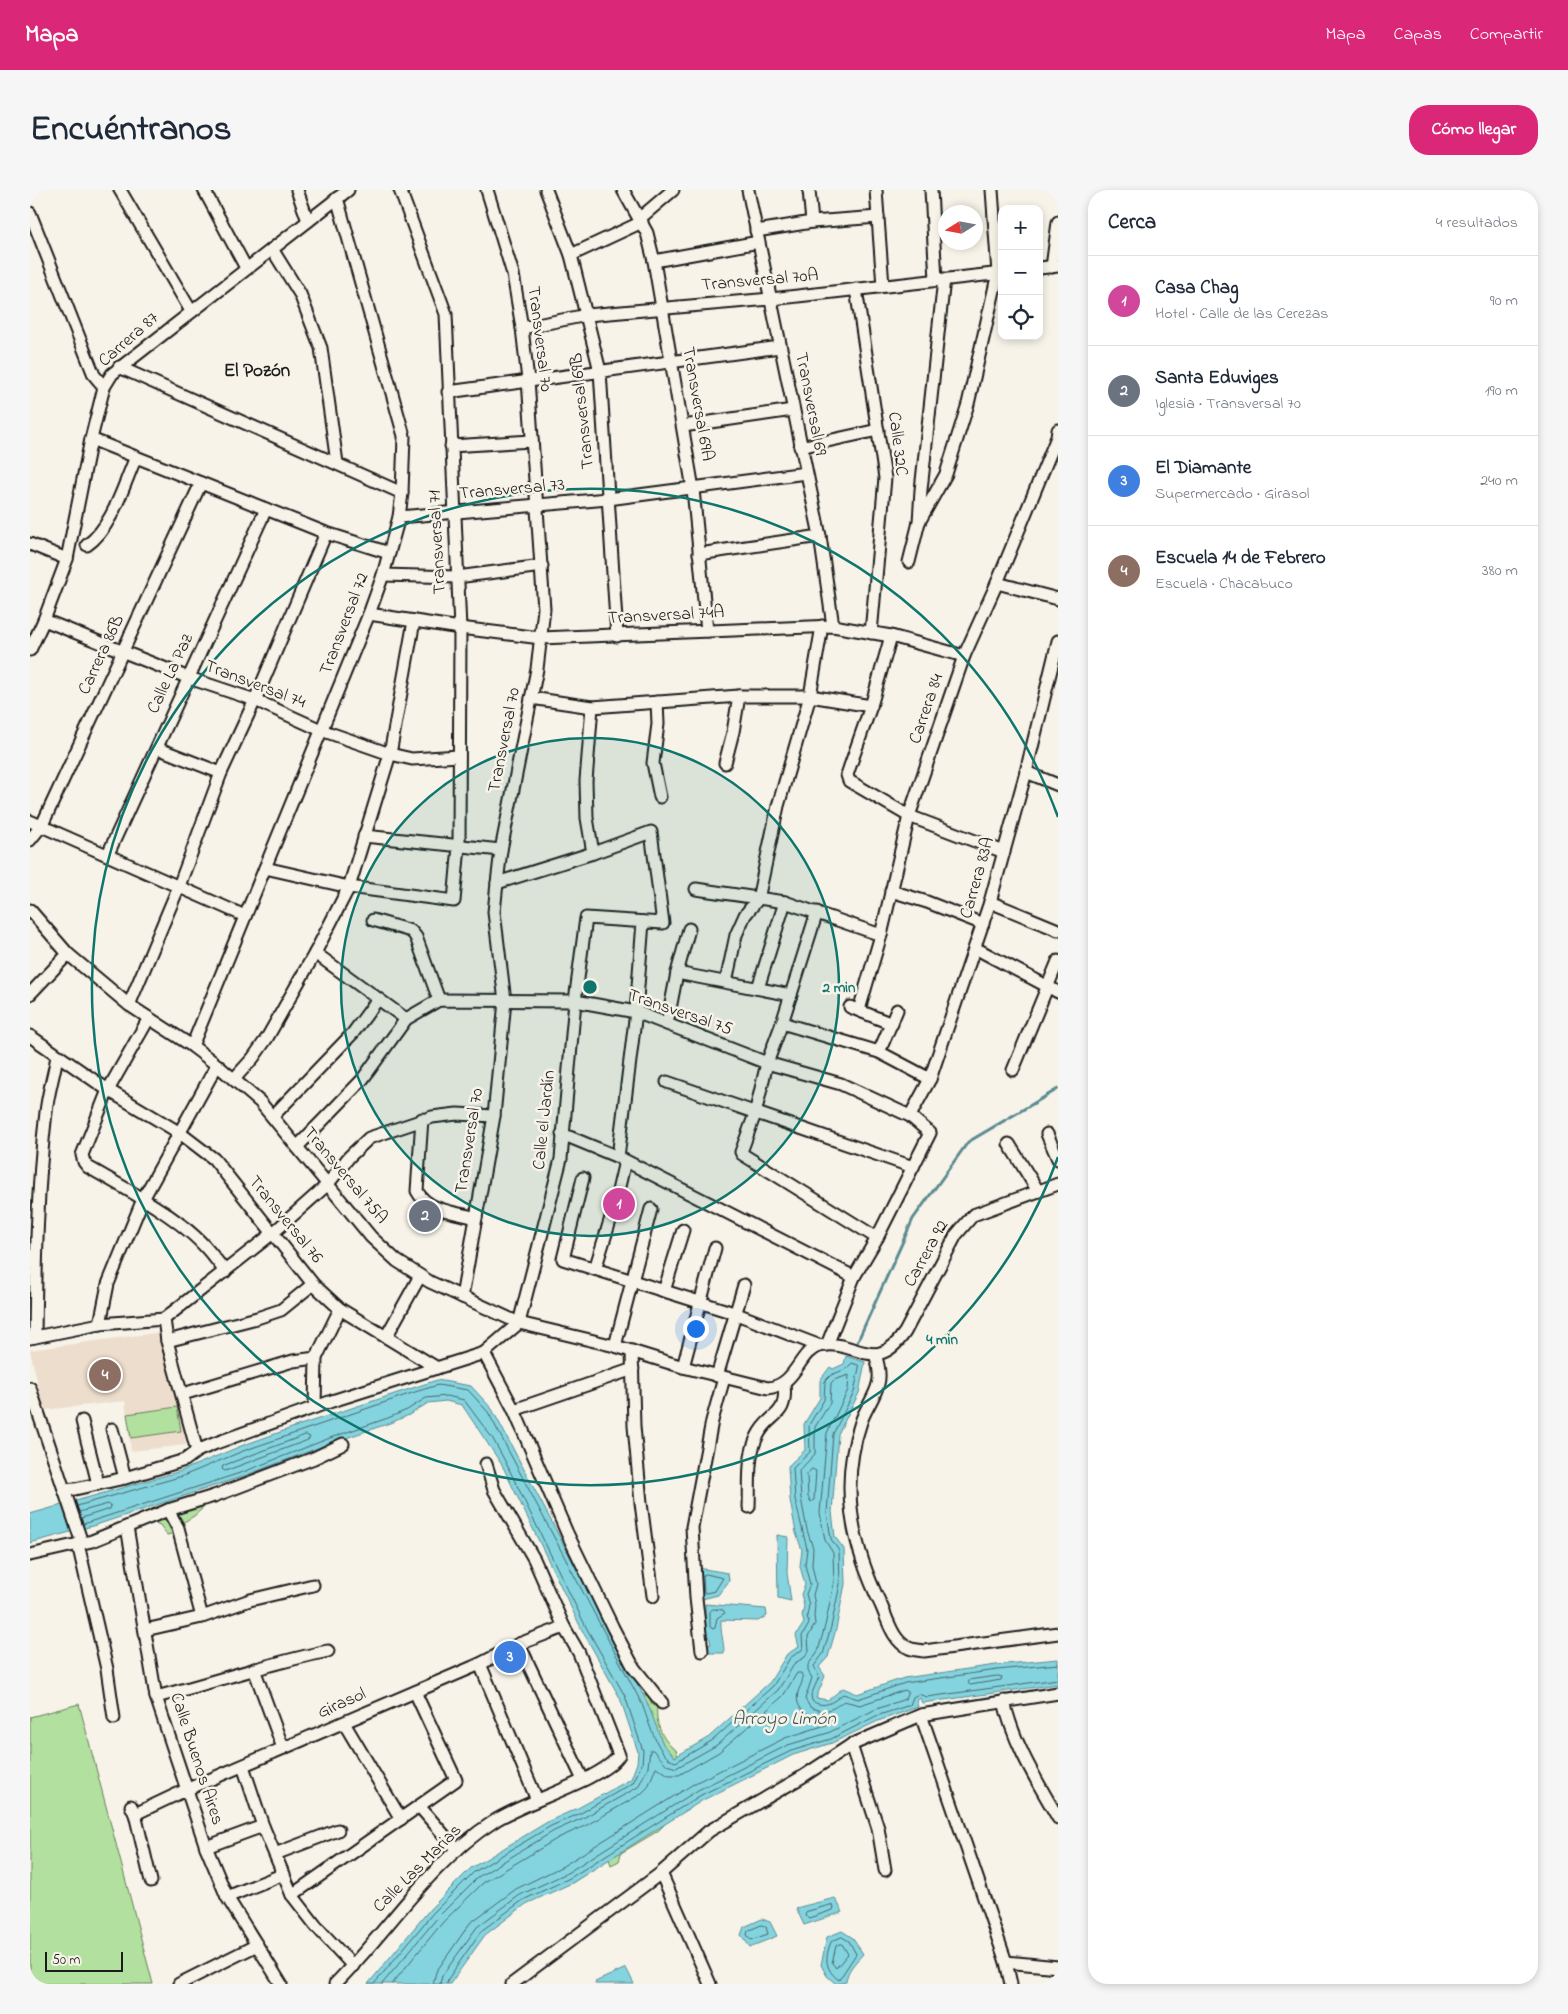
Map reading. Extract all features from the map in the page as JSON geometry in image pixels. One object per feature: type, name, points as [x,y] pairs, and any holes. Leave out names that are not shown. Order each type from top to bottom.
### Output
[{"type":"street","points":[[120,190],[191,311]]},
{"type":"street","points":[[204,190],[246,268]]},
{"type":"street","points":[[297,190],[308,221]]},
{"type":"street","name":"Carrera 87","points":[[30,650],[44,620],[67,559],[91,439],[104,387],[112,374],[348,190]]},
{"type":"street","name":"Transversal 71","points":[[349,887],[454,901],[458,846],[460,628],[450,446],[446,314],[400,190]]},
{"type":"street","name":"Transversal 70","points":[[462,1297],[494,1116],[505,1001],[494,919],[497,883],[501,850],[531,698],[544,609],[528,380],[522,328],[513,274],[488,190]]},
{"type":"street","name":"Transversal 69B","points":[[546,190],[571,255],[600,371],[617,636]]},
{"type":"street","name":"Transversal 69A","points":[[623,190],[651,241],[693,489],[707,631]]},
{"type":"street","points":[[571,255],[640,221],[673,190]]},
{"type":"street","name":"Transversal 69","points":[[748,190],[820,536],[828,626],[778,806],[758,899]]},
{"type":"street","points":[[809,190],[812,222]]},
{"type":"street","points":[[876,190],[883,286]]},
{"type":"street","points":[[909,562],[919,522],[940,280],[932,190]]},
{"type":"street","points":[[992,190],[998,252]]},
{"type":"street","name":"Transversal 72","points":[[192,1046],[369,614],[384,575],[399,517],[404,436],[338,198]]},
{"type":"street","points":[[30,213],[94,375],[104,387]]},
{"type":"street","points":[[654,260],[812,222],[878,217]]},
{"type":"street","points":[[1055,266],[1058,222]]},
{"type":"street","points":[[272,248],[300,294],[321,348],[337,463]]},
{"type":"street","name":"Transversal 70A","points":[[522,328],[587,314],[771,299],[998,273]]},
{"type":"street","points":[[919,522],[946,474],[966,413],[998,281]]},
{"type":"street","name":"Calle 32C","points":[[856,289],[885,478],[871,633]]},
{"type":"street","points":[[448,392],[780,347]]},
{"type":"street","points":[[119,367],[402,492]]},
{"type":"street","points":[[683,426],[793,410]]},
{"type":"street","points":[[800,447],[878,430]]},
{"type":"street","name":"Carrera 84","points":[[892,1024],[854,1009],[881,935],[909,816],[964,656],[997,583],[1058,435]]},
{"type":"street","points":[[91,439],[326,533],[389,553]]},
{"type":"street","points":[[450,446],[532,441]]},
{"type":"street","points":[[87,545],[95,539],[106,525],[136,457]]},
{"type":"street","name":"Transversal 73","points":[[399,517],[608,499],[806,473]]},
{"type":"street","name":"Carrera 86B","points":[[30,840],[42,825],[201,483]]},
{"type":"street","name":"Calle La Paz","points":[[108,854],[266,508]]},
{"type":"street","points":[[129,1005],[179,886],[221,773],[255,700],[326,533]]},
{"type":"street","points":[[699,554],[820,536]]},
{"type":"street","points":[[30,544],[67,559]]},
{"type":"street","points":[[384,575],[457,577],[542,566]]},
{"type":"street","points":[[997,583],[1058,599]]},
{"type":"street","name":"Transversal 74A","points":[[369,614],[541,638],[828,626],[891,636],[964,656]]},
{"type":"street","name":"Transversal 74","points":[[44,620],[188,678],[255,700],[321,730],[390,754],[412,759],[459,756]]},
{"type":"street","points":[[234,1078],[253,1058],[266,1038],[349,887],[390,754],[414,621]]},
{"type":"street","points":[[891,636],[871,706],[847,776],[849,781],[909,816],[1004,852]]},
{"type":"street","name":"Carrera 83A","points":[[910,1116],[930,1079],[990,902],[1026,772],[1058,642]]},
{"type":"street","points":[[725,763],[734,732],[739,696]]},
{"type":"street","points":[[531,698],[592,707],[739,696],[810,696],[871,706]]},
{"type":"street","points":[[657,702],[658,726],[653,763],[660,797]]},
{"type":"street","points":[[592,707],[586,781],[587,818],[593,853]]},
{"type":"street","points":[[156,748],[221,773]]},
{"type":"street","points":[[1026,772],[1058,785]]},
{"type":"street","points":[[30,821],[245,916]]},
{"type":"street","points":[[497,883],[593,853],[648,832],[652,834],[663,923],[643,922],[621,1159],[614,1208],[595,1269]]},
{"type":"street","points":[[364,836],[501,850]]},
{"type":"street","points":[[265,868],[349,887]]},
{"type":"street","points":[[696,889],[785,902],[881,935]]},
{"type":"street","points":[[891,890],[983,924]]},
{"type":"street","points":[[726,982],[736,935],[745,915],[758,899]]},
{"type":"street","points":[[758,988],[785,902]]},
{"type":"street","points":[[990,902],[1058,930]]},
{"type":"street","name":"Transversal 75A","points":[[30,910],[68,954],[129,1005],[192,1046],[234,1078],[273,1116],[371,1237],[397,1261],[420,1276],[519,1323],[614,1346],[721,1377],[768,1388],[780,1385]]},
{"type":"street","points":[[817,912],[782,1023],[767,1063],[755,1114],[742,1154],[877,1238]]},
{"type":"street","name":"Calle el Jardín","points":[[519,1323],[561,1159],[575,1001],[586,918],[643,922]]},
{"type":"street","points":[[297,1147],[362,1080],[406,1019],[439,1000],[411,931],[373,920]]},
{"type":"street","points":[[667,1024],[677,973],[689,929]]},
{"type":"street","points":[[975,948],[1047,984],[1058,992]]},
{"type":"street","points":[[314,953],[406,1019]]},
{"type":"street","points":[[30,994],[68,954]]},
{"type":"street","points":[[1013,1070],[1058,961]]},
{"type":"street","points":[[677,973],[791,995]]},
{"type":"street","points":[[273,1116],[353,1033],[378,999]]},
{"type":"street","name":"Transversal 75","points":[[439,1000],[575,1001],[636,1012],[767,1063],[841,1084],[910,1116],[930,1133],[913,1167]]},
{"type":"street","points":[[879,1052],[897,1010]]},
{"type":"street","points":[[150,1018],[108,1090],[82,1159],[88,1167],[143,1199],[201,1243],[225,1272]]},
{"type":"street","points":[[782,1023],[879,1052],[930,1079]]},
{"type":"street","name":"Transversal 76","points":[[30,1036],[108,1090],[180,1133],[214,1159],[313,1284],[340,1309],[437,1368]]},
{"type":"street","points":[[57,1056],[46,1111],[36,1246],[33,1338],[100,1324],[164,1319],[273,1233],[327,1185],[349,1157],[369,1138],[422,1119],[457,1114],[494,1116]]},
{"type":"street","points":[[100,1324],[108,1284],[143,1199],[217,1065]]},
{"type":"street","points":[[666,1082],[913,1167],[877,1238],[854,1277],[829,1346]]},
{"type":"street","points":[[422,1119],[417,1191],[420,1197],[428,1204],[476,1218]]},
{"type":"street","points":[[562,1134],[621,1159],[854,1277]]},
{"type":"street","points":[[1046,1134],[1058,1159]]},
{"type":"street","points":[[1009,1144],[1038,1191]]},
{"type":"street","points":[[583,1178],[563,1259],[734,1313],[829,1346],[873,1354],[878,1367],[878,1383],[861,1421],[853,1450],[848,1491],[852,1520],[869,1580],[898,1640],[908,1648],[924,1651],[1058,1633]]},
{"type":"street","name":"Carrera 92","points":[[873,1354],[891,1348],[899,1342],[956,1235],[968,1218],[1058,1184]]},
{"type":"street","points":[[614,1346],[651,1209]]},
{"type":"street","points":[[664,1291],[683,1230]]},
{"type":"street","points":[[683,1367],[715,1248]]},
{"type":"street","points":[[386,1337],[420,1276]]},
{"type":"street","points":[[168,1341],[281,1310],[313,1284]]},
{"type":"street","points":[[702,1651],[696,1598],[692,1527],[734,1313],[744,1284]]},
{"type":"street","points":[[315,1407],[316,1358],[340,1309]]},
{"type":"street","points":[[164,1319],[197,1451]]},
{"type":"street","points":[[66,1493],[185,1460],[197,1451],[315,1407],[484,1353],[519,1323]]},
{"type":"street","points":[[749,1507],[752,1455],[757,1436],[783,1407],[785,1395],[780,1385],[810,1352],[829,1346]]},
{"type":"street","points":[[632,1351],[634,1426],[641,1503],[653,1596]]},
{"type":"street","points":[[484,1353],[514,1410],[567,1533],[613,1628],[634,1668],[662,1703]]},
{"type":"street","points":[[183,1394],[292,1361],[316,1358]]},
{"type":"street","points":[[514,1410],[633,1369]]},
{"type":"street","points":[[30,1388],[66,1493],[80,1541],[114,1718]]},
{"type":"street","points":[[82,1421],[98,1484]]},
{"type":"street","points":[[112,1428],[125,1478]]},
{"type":"street","points":[[30,1555],[127,1527],[168,1510],[247,1484],[314,1458],[343,1444]]},
{"type":"street","points":[[486,1464],[494,1490],[534,1559],[564,1627]]},
{"type":"street","points":[[168,1510],[178,1528],[202,1617]]},
{"type":"street","name":"Calle Buenos Aires","points":[[127,1527],[156,1697],[206,1846],[227,1897],[281,1984]]},
{"type":"street","points":[[145,1630],[202,1617],[250,1600],[313,1585]]},
{"type":"street","name":"Girasol","points":[[151,1881],[133,1810],[243,1766],[480,1664],[519,1644],[564,1627]]},
{"type":"street","name":"Calle Las Marias","points":[[335,1984],[354,1966],[402,1907],[457,1850],[493,1821],[583,1780],[614,1763],[619,1755],[579,1653],[564,1627]]},
{"type":"street","points":[[519,1644],[583,1780]]},
{"type":"street","points":[[156,1697],[328,1650]]},
{"type":"street","points":[[480,1664],[537,1800]]},
{"type":"street","points":[[254,1669],[283,1748]]},
{"type":"street","points":[[292,1895],[456,1780],[415,1692]]},
{"type":"street","points":[[512,1984],[661,1873],[709,1831],[802,1777],[851,1745],[922,1715],[1058,1693]]},
{"type":"street","points":[[1004,1701],[1007,1716],[1018,1744],[1058,1818]]},
{"type":"street","points":[[922,1715],[1012,1984]]},
{"type":"street","points":[[344,1723],[401,1819]]},
{"type":"street","points":[[851,1745],[878,1828],[885,1870]]},
{"type":"street","points":[[243,1766],[263,1826],[292,1895],[316,1926],[354,1966]]},
{"type":"street","points":[[419,1806],[457,1850]]},
{"type":"street","points":[[206,1846],[263,1826]]},
{"type":"street","points":[[275,1854],[338,1830]]},
{"type":"street","points":[[661,1873],[710,1984]]},
{"type":"street","points":[[227,1897],[284,1874]]},
{"type":"street","points":[[179,1984],[257,1945]]},
{"type":"street","points":[[1006,1962],[1058,1966]]},
{"type":"shaded area","points":[[162,1332],[181,1408],[186,1445],[131,1451],[125,1401],[44,1410],[30,1350]]},
{"type":"green space","points":[[177,1407],[181,1431],[131,1438],[127,1414]]},
{"type":"green space","points":[[197,1505],[202,1509],[179,1525],[175,1512]]},
{"type":"green space","points":[[166,1514],[176,1533],[167,1535],[160,1525],[155,1523],[154,1520],[162,1520]]},
{"type":"green space","points":[[644,1694],[650,1697],[651,1703],[657,1708],[657,1720],[661,1732],[671,1747],[676,1750],[678,1757],[669,1756],[663,1752],[640,1695]]},
{"type":"green space","points":[[79,1704],[153,1984],[30,1984],[30,1717]]},
{"type":"green space","points":[[667,1822],[658,1831],[621,1853],[619,1861],[611,1865],[609,1859],[572,1883],[569,1878]]},
{"type":"water","name":"Arroyo Limón","points":[[846,1356],[865,1362],[859,1393],[838,1434],[832,1512],[835,1537],[844,1549],[845,1584],[828,1657],[819,1667],[825,1676],[816,1698],[828,1700],[843,1688],[857,1694],[904,1678],[996,1665],[1058,1659],[1058,1684],[922,1703],[920,1698],[916,1700],[918,1707],[878,1721],[832,1743],[793,1755],[703,1800],[572,1883],[526,1904],[485,1935],[450,1984],[368,1984],[430,1909],[471,1868],[549,1821],[578,1808],[631,1779],[637,1763],[638,1752],[620,1698],[582,1630],[502,1465],[462,1405],[446,1401],[428,1403],[409,1415],[390,1423],[244,1476],[96,1525],[30,1543],[30,1514],[181,1471],[241,1446],[437,1380],[471,1386],[492,1409],[647,1702],[663,1744],[675,1757],[709,1737],[770,1682],[787,1654],[799,1647],[796,1635],[804,1623],[802,1616],[804,1606],[801,1594],[805,1585],[800,1566],[802,1550],[796,1533],[790,1500],[788,1466],[805,1450],[804,1424],[820,1398],[820,1380],[830,1367],[833,1369],[844,1364]]},
{"type":"water","points":[[777,1535],[788,1537],[787,1573],[791,1601],[778,1598]]},
{"type":"water","points":[[698,1568],[728,1573],[729,1581],[718,1595],[702,1599],[698,1596]]},
{"type":"water","points":[[705,1604],[766,1609],[767,1616],[758,1621],[721,1620],[724,1653],[707,1653],[706,1646],[711,1644],[706,1634]]},
{"type":"water","points":[[835,1898],[843,1912],[804,1925],[796,1908]]},
{"type":"water","points":[[762,1919],[770,1922],[777,1936],[750,1947],[741,1935],[744,1927]]},
{"type":"water","points":[[842,1931],[853,1938],[863,1954],[850,1970],[846,1982],[836,1984],[827,1976],[821,1965],[827,1937]]},
{"type":"water","points":[[626,1968],[634,1984],[595,1984],[595,1982]]},
{"type":"waterway","points":[[855,1347],[913,1219],[968,1142],[1058,1089]]},
{"type":"place","name":"Casa Chag","points":[[619,1204]]},
{"type":"place","name":"Santa Eduviges","points":[[425,1216]]},
{"type":"place","name":"Escuela 14 de Febrero","points":[[105,1375]]},
{"type":"place","name":"El Diamante","points":[[510,1657]]},
{"type":"district","name":"El Pozón","points":[[257,371]]}]
